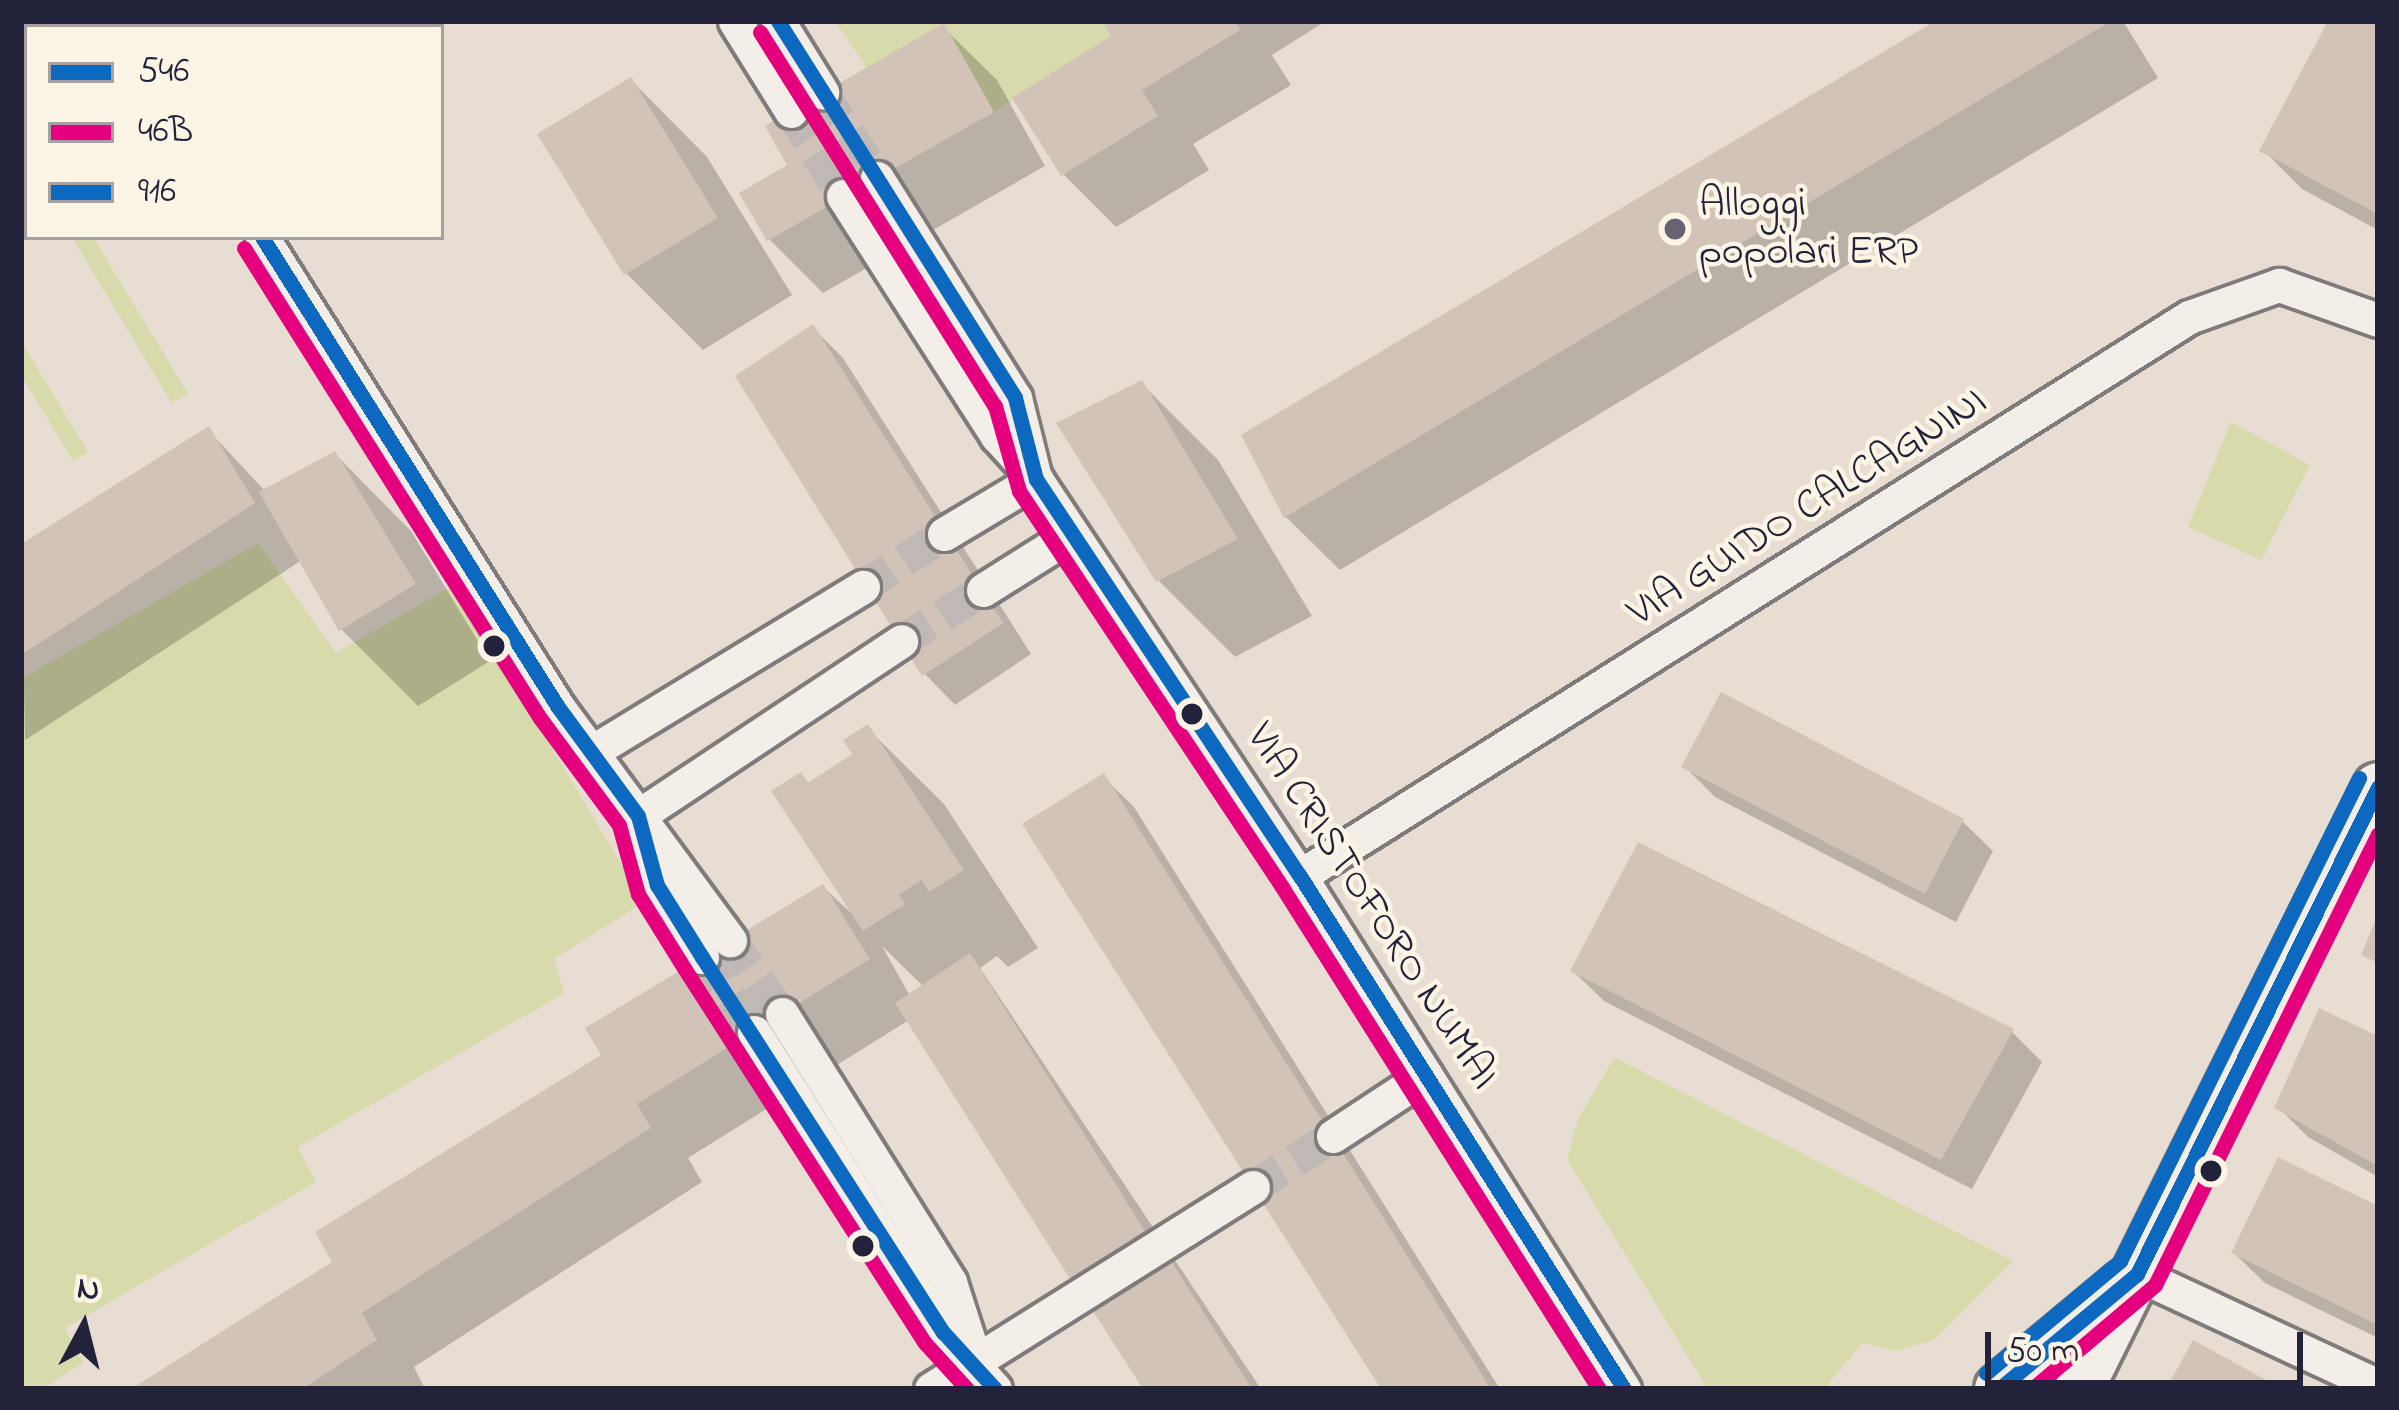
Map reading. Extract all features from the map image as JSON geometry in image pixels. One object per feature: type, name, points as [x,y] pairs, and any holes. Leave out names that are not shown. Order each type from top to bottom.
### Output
[{"type":"main road","points":[[2079,1389],[2378,787]]},
{"type":"main road","points":[[1999,1389],[2138,1274]]},
{"type":"street","points":[[734,21],[791,111]]},
{"type":"street","points":[[778,21],[822,92]]},
{"type":"street","name":"VIA CRISTOFORO NUMAI","points":[[877,178],[1015,398],[1036,479]]},
{"type":"street","name":"VIA CRISTOFORO NUMAI","points":[[843,196],[997,436],[1036,479],[1300,876],[1624,1389]]},
{"type":"street","points":[[264,240],[558,707],[638,816],[716,948]]},
{"type":"street","name":"VIA GUIDO CALCAGNINI","points":[[1300,876],[2189,317],[2279,285],[2378,320]]},
{"type":"street","points":[[944,534],[1036,479]]},
{"type":"street","points":[[983,590],[1072,534]]},
{"type":"street","points":[[593,751],[863,587]]},
{"type":"street","points":[[638,816],[901,641]]},
{"type":"street","points":[[768,1023],[943,1332],[975,1360],[995,1389]]},
{"type":"street","points":[[1333,1136],[1426,1075]]},
{"type":"street","points":[[931,1389],[1252,1187]]},
{"type":"street","points":[[2138,1274],[2378,1386]]},
{"type":"green space","points":[[835,21],[1102,21],[1111,36],[994,112],[944,24],[867,68]]},
{"type":"green space","points":[[74,240],[95,240],[188,394],[172,403]]},
{"type":"green space","points":[[21,341],[88,452],[73,461],[21,375]]},
{"type":"green space","points":[[2231,422],[2310,465],[2261,560],[2188,527]]},
{"type":"green space","points":[[258,543],[336,653],[454,585],[644,902],[554,959],[564,993],[298,1147],[316,1182],[65,1328],[83,1363],[42,1389],[21,1389],[21,679]]},
{"type":"green space","points":[[1614,1058],[2013,1261],[1934,1340],[1894,1351],[1862,1343],[1824,1389],[1708,1389],[1567,1159],[1578,1119]]},
{"type":"building","points":[[1102,21],[1234,21],[1240,30],[1142,90],[1158,116],[1061,176],[1012,98],[1111,36]]},
{"type":"building","name":"Alloggi popolari ERP","points":[[1935,21],[2111,21],[1284,518],[1241,435]]},
{"type":"building","points":[[2328,21],[2378,21],[2378,214],[2259,151]]},
{"type":"building","points":[[944,23],[994,112],[767,241],[739,193],[787,165],[765,126]]},
{"type":"building","points":[[631,77],[718,218],[624,275],[537,134]]},
{"type":"building","points":[[813,324],[1003,623],[922,676],[735,376]]},
{"type":"building","points":[[1142,380],[1238,539],[1156,582],[1056,423]]},
{"type":"building","points":[[209,426],[255,503],[21,655],[21,544]]},
{"type":"building","points":[[335,451],[416,584],[339,631],[259,492]]},
{"type":"building","points":[[1721,692],[1964,819],[1925,894],[1681,767]]},
{"type":"building","points":[[868,724],[964,870],[929,892],[921,880],[899,895],[905,904],[863,931],[771,791],[801,772],[808,783],[852,754],[843,740]]},
{"type":"building","points":[[1104,773],[1491,1389],[1381,1389],[1022,824]]},
{"type":"building","points":[[1638,842],[2014,1029],[1941,1160],[1570,971]]},
{"type":"building","points":[[823,884],[870,959],[637,1104],[651,1128],[362,1313],[377,1340],[302,1389],[131,1389],[332,1262],[315,1232],[601,1055],[585,1028]]},
{"type":"building","points":[[2378,914],[2378,963],[2361,955]]},
{"type":"building","points":[[970,953],[1145,1231],[1072,1282],[895,1003]]},
{"type":"building","points":[[2319,1008],[2378,1036],[2378,1166],[2274,1108]]},
{"type":"building","points":[[2278,1157],[2378,1206],[2378,1325],[2231,1253]]},
{"type":"building","points":[[1168,1256],[1252,1389],[1143,1389],[1089,1305]]},
{"type":"building","points":[[2193,1340],[2268,1381],[2264,1389],[2166,1389]]},
{"type":"tunnel","points":[[822,92],[877,178]]},
{"type":"tunnel","points":[[791,111],[843,196]]},
{"type":"tunnel","points":[[863,587],[944,534]]},
{"type":"tunnel","points":[[901,641],[983,590]]},
{"type":"tunnel","points":[[730,940],[782,1014]]},
{"type":"tunnel","points":[[702,957],[754,1032]]},
{"type":"tunnel","points":[[1253,1187],[1333,1136]]},
{"type":"transit line","name":"546","points":[[778,21],[1015,398],[1036,479],[1300,876],[1624,1389]]},
{"type":"transit line","name":"46B","points":[[760,32],[995,406],[1019,491],[1282,887],[1599,1389]]},
{"type":"transit line","name":"546","points":[[264,240],[558,707],[638,816],[657,885],[702,957],[943,1332],[995,1389]]},
{"type":"transit line","name":"46B","points":[[244,248],[540,718],[619,825],[638,894],[684,968],[925,1343],[967,1389]]},
{"type":"transit line","name":"916","points":[[1986,1373],[2120,1261],[2359,778]]},
{"type":"transit line","name":"546","points":[[1999,1389],[2137,1274],[2378,787]]},
{"type":"transit line","name":"46B","points":[[2032,1389],[2155,1285],[2378,834]]},
{"type":"place","name":"Alloggi popolari ERP","points":[[1675,229]]}]
